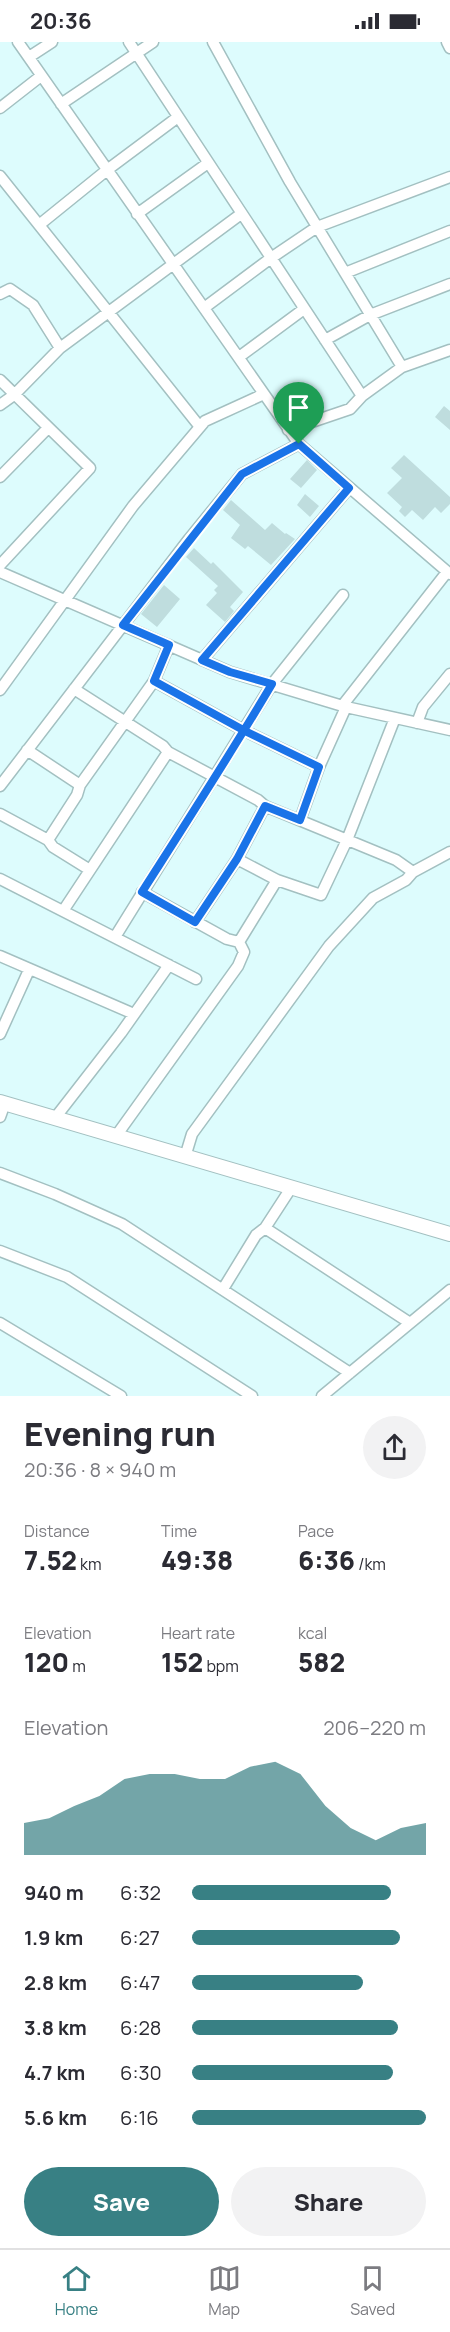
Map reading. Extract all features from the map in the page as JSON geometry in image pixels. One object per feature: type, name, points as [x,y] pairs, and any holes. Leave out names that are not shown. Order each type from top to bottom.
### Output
[{"type":"street","points":[[18,42],[299,444],[449,573],[344,706],[300,820]]},
{"type":"street","points":[[28,57],[52,42]]},
{"type":"street","points":[[129,42],[362,396]]},
{"type":"street","points":[[61,104],[153,42]]},
{"type":"street","points":[[213,42],[317,227],[402,367]]},
{"type":"street","points":[[447,42],[450,48]]},
{"type":"street","points":[[0,108],[41,76]]},
{"type":"street","points":[[39,225],[178,117]]},
{"type":"street","points":[[137,214],[208,163]]},
{"type":"street","points":[[0,176],[200,427]]},
{"type":"street","points":[[204,308],[317,227],[450,177]]},
{"type":"street","points":[[0,405],[14,395],[60,348],[241,214]]},
{"type":"street","points":[[345,273],[450,231]]},
{"type":"street","points":[[325,340],[370,315],[450,284]]},
{"type":"street","points":[[0,294],[10,289],[33,305],[60,348]]},
{"type":"street","points":[[238,357],[304,309]]},
{"type":"street","points":[[288,430],[350,409],[362,396],[402,367],[450,350]]},
{"type":"street","points":[[0,380],[90,468],[0,565]]},
{"type":"street","points":[[0,690],[133,506],[205,421],[264,394]]},
{"type":"street","points":[[0,477],[48,428]]},
{"type":"street","points":[[0,786],[242,474],[299,444]]},
{"type":"street","points":[[202,660],[349,488]]},
{"type":"street","points":[[0,572],[230,672],[344,706],[450,730]]},
{"type":"street","points":[[115,937],[245,731],[272,684],[343,595]]},
{"type":"street","points":[[48,840],[77,795],[80,785],[154,681],[169,645]]},
{"type":"street","points":[[417,723],[423,707],[450,674]]},
{"type":"street","points":[[154,681],[245,731],[319,767]]},
{"type":"street","points":[[74,689],[168,752],[258,800],[265,806],[396,860],[412,872]]},
{"type":"street","points":[[237,859],[277,880],[321,895],[347,840],[394,718]]},
{"type":"street","points":[[27,750],[80,785]]},
{"type":"street","points":[[63,911],[168,752]]},
{"type":"street","points":[[195,922],[237,859],[265,806]]},
{"type":"street","points":[[0,814],[48,840],[52,847],[90,870]]},
{"type":"street","points":[[185,1157],[192,1134],[329,946],[373,898],[406,879],[412,872],[450,852]]},
{"type":"street","points":[[0,879],[196,979]]},
{"type":"street","points":[[239,942],[277,880]]},
{"type":"street","points":[[116,1136],[238,966],[244,952],[239,942],[227,939],[142,892]]},
{"type":"street","points":[[0,956],[28,970],[135,1014]]},
{"type":"street","points":[[55,1118],[135,1014],[169,965]]},
{"type":"street","points":[[0,1034],[3,1015],[28,970]]},
{"type":"street","points":[[2,1107],[55,1118],[450,1234]]},
{"type":"street","points":[[0,1173],[122,1224],[350,1373]]},
{"type":"street","points":[[223,1289],[256,1235],[265,1228],[291,1188]]},
{"type":"street","points":[[265,1228],[410,1323]]},
{"type":"street","points":[[0,1251],[67,1276],[252,1396]]},
{"type":"street","points":[[322,1396],[450,1290]]},
{"type":"street","points":[[0,1323],[121,1396]]},
{"type":"building","points":[[444,406],[450,411],[450,430],[435,417]]},
{"type":"building","points":[[404,455],[450,497],[450,504],[441,513],[435,507],[423,520],[412,510],[405,517],[399,511],[402,507],[387,493],[402,478],[391,468]]},
{"type":"building","points":[[307,460],[317,470],[301,488],[290,479]]},
{"type":"building","points":[[305,494],[319,506],[310,517],[297,505]]},
{"type":"building","points":[[231,500],[265,530],[272,523],[295,539],[271,565],[248,546],[245,549],[231,538],[240,525],[223,510]]},
{"type":"building","points":[[194,548],[211,564],[213,562],[243,592],[230,607],[234,611],[225,622],[206,605],[217,593],[214,590],[218,586],[186,557]]},
{"type":"building","points":[[164,585],[180,599],[157,627],[141,614]]},
{"type":"route","points":[[299,444],[242,474],[123,625],[169,645],[154,681],[245,731],[319,767],[300,820],[265,806],[237,859],[195,922],[142,892],[245,731],[272,684],[230,672],[202,660],[349,488],[299,444]]}]
